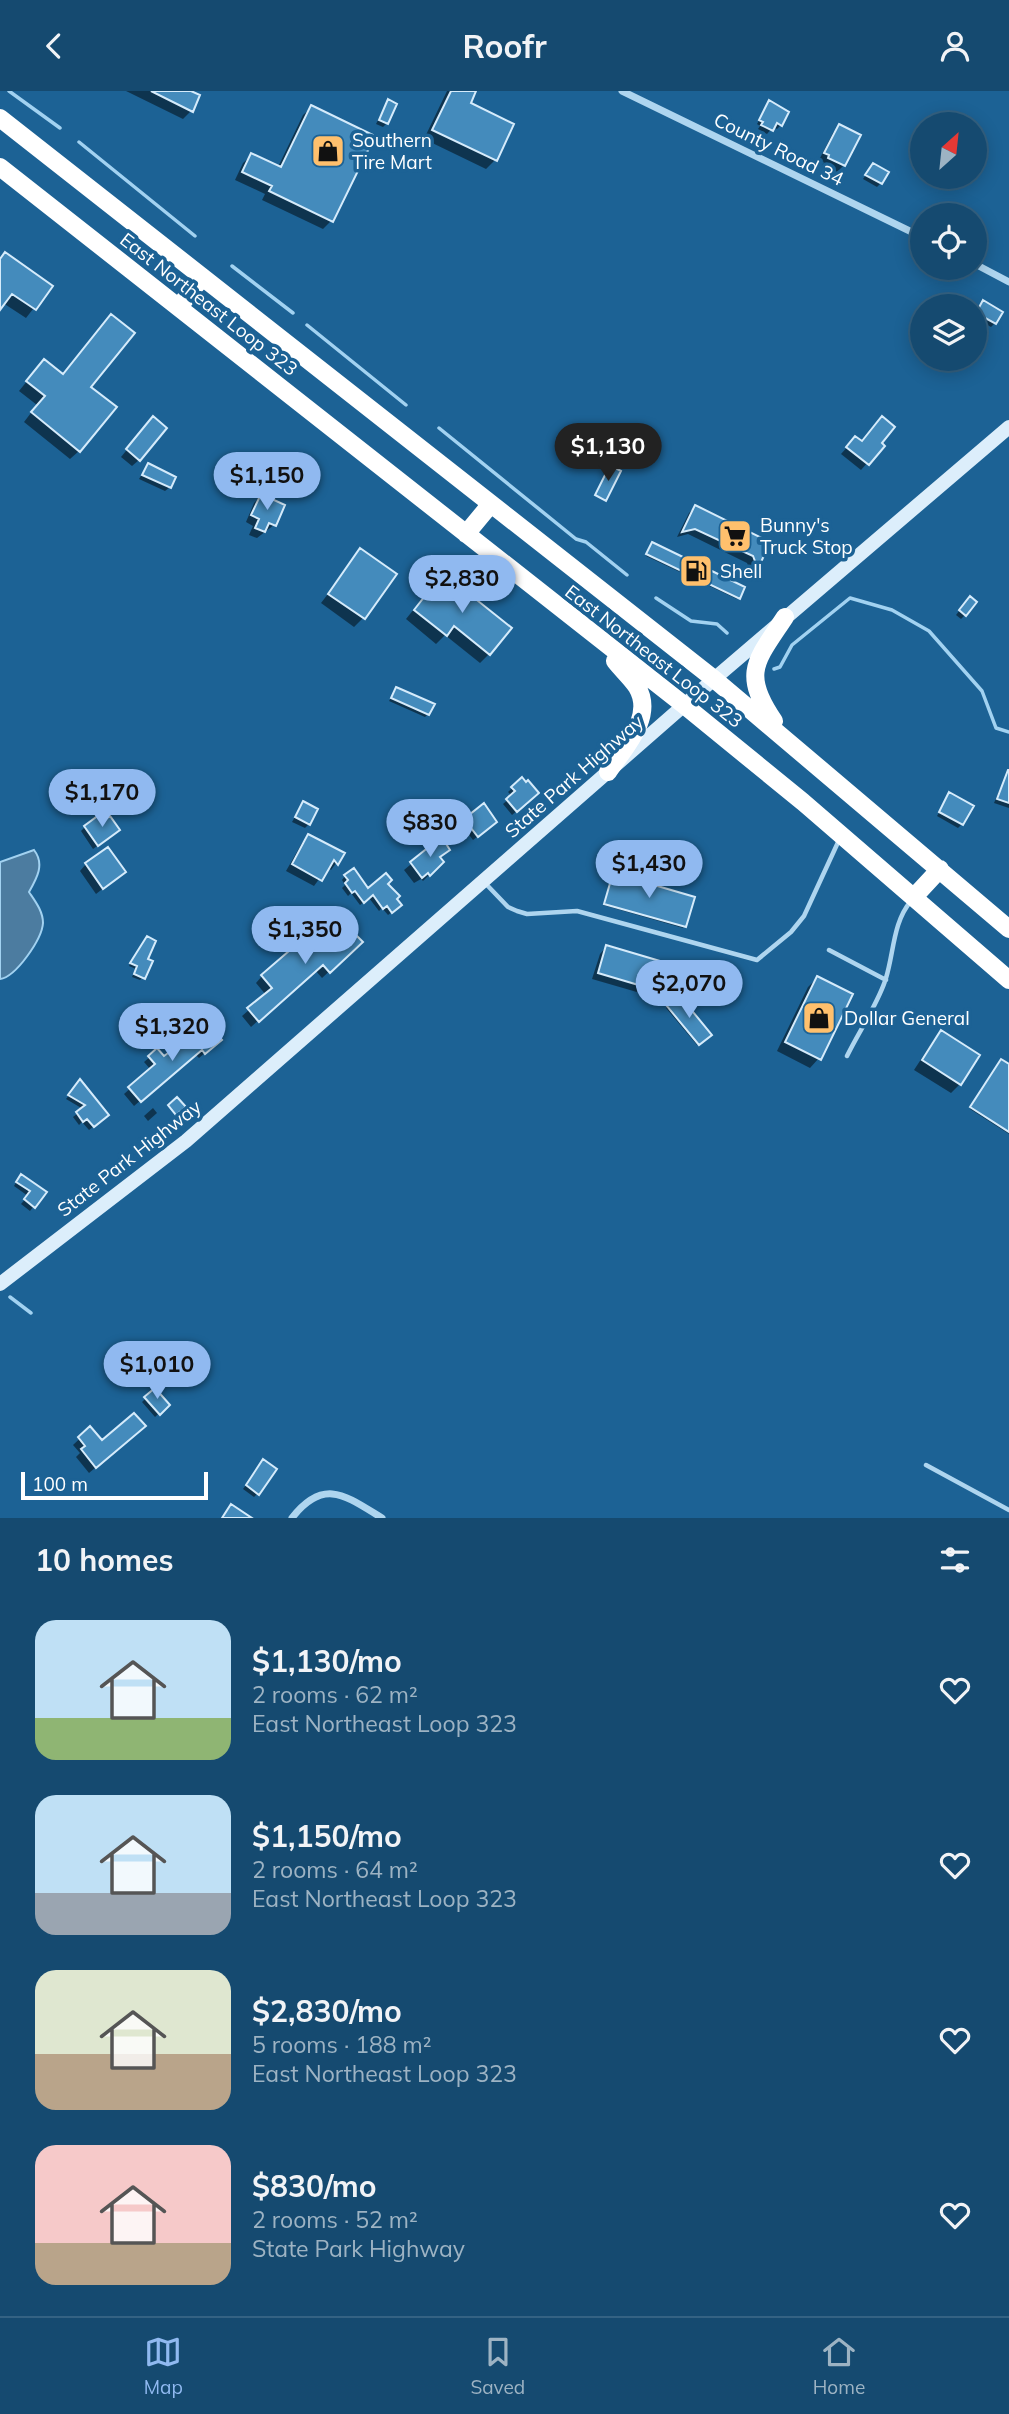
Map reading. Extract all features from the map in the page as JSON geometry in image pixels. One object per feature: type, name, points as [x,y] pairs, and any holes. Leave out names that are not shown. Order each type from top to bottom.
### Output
[{"type":"highway","name":"East Northeast Loop 323","points":[[0,118],[713,680],[1009,929]]},
{"type":"highway","name":"East Northeast Loop 323","points":[[0,167],[684,705],[841,835],[1009,980]]},
{"type":"highway","points":[[179,307],[202,277]]},
{"type":"highway","points":[[466,534],[491,505]]},
{"type":"highway","points":[[785,618],[761,653],[755,677],[760,701],[788,741]]},
{"type":"highway","points":[[590,632],[634,682],[643,705],[637,728],[608,772]]},
{"type":"highway","points":[[914,897],[940,869]]},
{"type":"main road","name":"State Park Highway","points":[[0,1284],[186,1141],[684,705],[1009,426]]},
{"type":"street","name":"County Road 34","points":[[622,91],[910,231]]},
{"type":"street","points":[[987,270],[1009,282]]},
{"type":"street","points":[[292,1518],[305,1503],[317,1495],[332,1492],[348,1497],[382,1518]]},
{"type":"lane","points":[[483,881],[502,902],[517,911],[577,911],[757,960],[791,932],[803,916],[841,835]]},
{"type":"lane","points":[[847,1056],[886,980],[897,926],[904,909],[914,897]]},
{"type":"lane","points":[[828,950],[886,980]]},
{"type":"lane","points":[[926,1465],[1009,1510]]},
{"type":"water","points":[[34,850],[39,866],[29,892],[42,914],[42,930],[20,965],[0,979],[0,862]]},
{"type":"building","points":[[151,91],[191,91],[200,95],[193,112]]},
{"type":"building","points":[[451,91],[476,91],[471,103],[514,124],[497,161],[432,130]]},
{"type":"building","points":[[388,99],[397,104],[388,124],[379,120]]},
{"type":"building","points":[[769,100],[789,112],[782,126],[777,123],[773,131],[761,125],[763,122],[759,120]]},
{"type":"building","name":"Southern Tire Mart","points":[[311,105],[375,136],[333,222],[269,191],[272,186],[242,172],[251,153],[281,167]]},
{"type":"building","points":[[839,124],[861,135],[845,166],[828,158],[829,155],[824,153]]},
{"type":"building","points":[[873,163],[889,172],[882,184],[865,175]]},
{"type":"building","points":[[5,252],[53,286],[36,310],[12,294],[0,310],[0,259]]},
{"type":"building","points":[[987,302],[1003,312],[996,324],[987,319]]},
{"type":"building","points":[[111,314],[135,333],[91,387],[117,407],[80,452],[31,412],[45,396],[26,381],[44,359],[63,374]]},
{"type":"building","points":[[153,416],[167,428],[140,461],[126,449]]},
{"type":"building","points":[[882,416],[895,427],[882,443],[885,446],[869,465],[846,447],[855,436],[862,441]]},
{"type":"building","points":[[148,463],[176,477],[171,488],[142,475]]},
{"type":"building","points":[[610,465],[621,471],[606,501],[595,495]]},
{"type":"building","points":[[261,494],[285,505],[276,526],[269,523],[265,532],[255,528],[259,519],[251,515]]},
{"type":"building","name":"Bunny's Truck Stop","points":[[695,505],[770,542],[758,569],[753,556],[695,529],[682,532]]},
{"type":"building","name":"Shell","points":[[652,542],[745,587],[740,599],[646,554]]},
{"type":"building","points":[[360,548],[397,574],[365,619],[328,594]]},
{"type":"building","points":[[443,573],[512,628],[490,655],[454,626],[447,636],[414,610]]},
{"type":"building","points":[[970,596],[977,602],[966,616],[959,610]]},
{"type":"building","points":[[396,687],[435,704],[429,715],[391,698]]},
{"type":"building","points":[[1009,770],[1009,803],[997,799]]},
{"type":"building","points":[[522,777],[539,793],[517,812],[506,799],[515,791],[511,787]]},
{"type":"building","points":[[949,792],[974,806],[963,825],[939,812]]},
{"type":"building","points":[[303,801],[318,809],[310,825],[295,817]]},
{"type":"building","points":[[484,803],[497,822],[478,837],[464,819]]},
{"type":"building","points":[[99,815],[103,821],[110,816],[120,830],[98,846],[84,826]]},
{"type":"building","points":[[308,834],[345,853],[338,865],[334,860],[322,881],[292,864]]},
{"type":"building","points":[[443,839],[450,850],[440,857],[444,862],[430,876],[428,873],[422,878],[410,862],[435,842],[436,844]]},
{"type":"building","points":[[108,847],[126,872],[103,889],[85,863]]},
{"type":"building","points":[[354,868],[368,888],[386,873],[392,880],[388,884],[400,896],[397,899],[402,905],[392,913],[387,906],[383,909],[373,895],[364,903],[345,883],[348,880],[344,875]]},
{"type":"building","points":[[613,873],[695,897],[686,927],[604,904]]},
{"type":"building","points":[[340,919],[363,942],[330,973],[323,965],[259,1022],[247,1008],[272,988],[261,975],[296,945],[302,952]]},
{"type":"building","points":[[147,936],[156,941],[148,959],[153,961],[145,979],[134,974],[137,966],[130,963]]},
{"type":"building","points":[[606,945],[670,964],[662,992],[598,973]]},
{"type":"building","name":"Dollar General","points":[[817,976],[853,994],[821,1060],[785,1042]]},
{"type":"building","points":[[679,995],[712,1035],[699,1045],[666,1005]]},
{"type":"building","points":[[209,1025],[222,1040],[205,1054],[202,1050],[141,1102],[128,1087],[155,1064],[148,1056],[157,1048],[164,1056],[179,1045],[182,1048]]},
{"type":"building","points":[[941,1030],[980,1055],[961,1085],[922,1060]]},
{"type":"building","points":[[1001,1059],[1009,1064],[1009,1132],[970,1107]]},
{"type":"building","points":[[80,1079],[109,1115],[94,1127],[87,1119],[83,1122],[76,1112],[85,1105],[68,1095]]},
{"type":"building","points":[[177,1097],[186,1107],[176,1115],[168,1105]]},
{"type":"building","points":[[21,1174],[47,1192],[35,1208],[24,1199],[30,1191],[16,1182]]},
{"type":"building","points":[[155,1388],[170,1405],[160,1415],[144,1397]]},
{"type":"building","points":[[134,1413],[146,1426],[96,1468],[81,1449],[85,1446],[78,1437],[90,1426],[102,1440]]},
{"type":"building","points":[[263,1459],[277,1469],[259,1495],[246,1485]]},
{"type":"building","points":[[231,1504],[252,1518],[222,1518]]},
{"type":"waterway","points":[[9,91],[60,128]]},
{"type":"waterway","points":[[79,142],[195,236]]},
{"type":"waterway","points":[[232,266],[293,313]]},
{"type":"waterway","points":[[307,325],[406,405]]},
{"type":"waterway","points":[[439,428],[576,539],[586,542],[627,575]]},
{"type":"waterway","points":[[656,598],[691,621],[717,624],[727,633]]},
{"type":"waterway","points":[[774,669],[780,667],[792,645],[850,598],[892,610],[929,631],[982,691],[996,728],[1009,732]]},
{"type":"waterway","points":[[10,1297],[31,1313]]},
{"type":"place","name":"Southern Tire Mart","points":[[328,151]]},
{"type":"place","name":"Bunny's Truck Stop","points":[[735,536]]},
{"type":"place","name":"Shell","points":[[696,571]]},
{"type":"place","name":"Dollar General","points":[[819,1018]]}]
